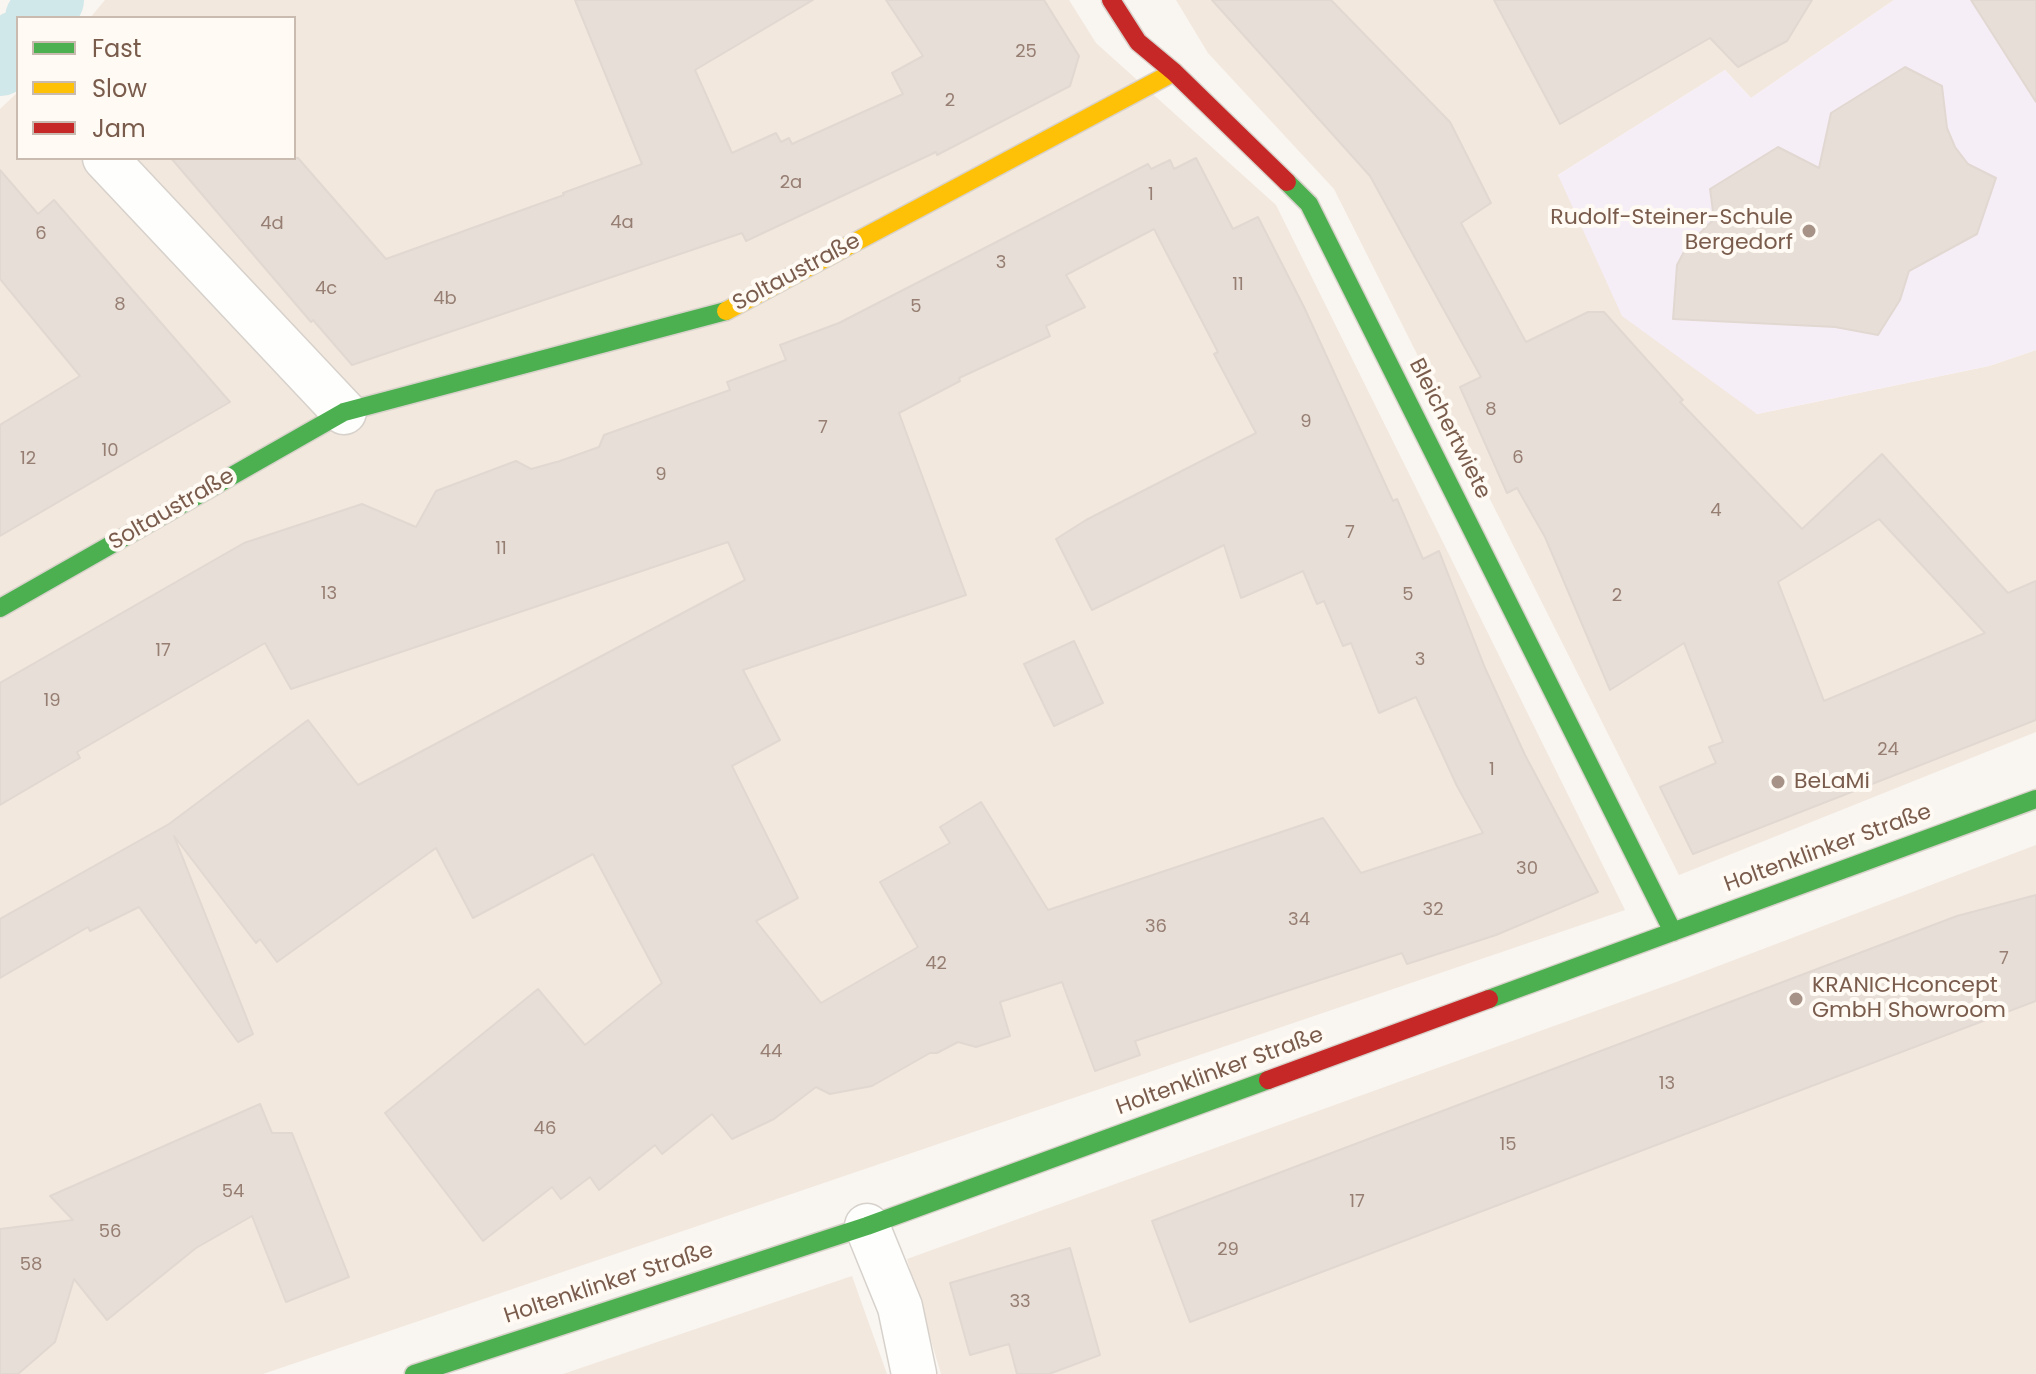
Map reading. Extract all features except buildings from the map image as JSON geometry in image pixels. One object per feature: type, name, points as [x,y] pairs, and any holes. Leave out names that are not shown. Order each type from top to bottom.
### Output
[{"type":"street","name":"Bleichertwiete","points":[[1111,0],[1138,42],[1174,72],[1309,204],[1673,932]]},
{"type":"street","name":"Soltaustraße","points":[[0,608],[344,412],[729,310],[1174,72]]},
{"type":"street","points":[[107,160],[344,412]]},
{"type":"street","name":"Holtenklinker Straße","points":[[414,1374],[867,1226],[2036,799]]},
{"type":"street","points":[[867,1226],[900,1307],[914,1374]]},
{"type":"shaded area","points":[[105,0],[1069,0],[1096,43],[1276,205],[1625,910],[263,1374],[0,1374],[0,109],[16,94],[16,160],[296,160],[296,16],[92,16]]},
{"type":"shaded area","points":[[1176,0],[1894,0],[1751,98],[1725,70],[1558,175],[1757,414],[1989,366],[2036,350],[2036,732],[1679,875],[1334,189],[1208,53]]},
{"type":"shaded area","name":"Rudolf-Steiner-Schule Bergedorf","points":[[1894,0],[2036,0],[2036,350],[1989,366],[1757,414],[1622,316],[1558,175],[1725,70],[1751,98]]},
{"type":"shaded area","points":[[2036,845],[2036,1374],[941,1374],[907,1259],[1679,981]]},
{"type":"shaded area","points":[[852,1276],[887,1374],[563,1374]]},
{"type":"waterway","points":[[39,16],[52,0]]},
{"type":"waterway","points":[[0,64],[16,44]]},
{"type":"traffic: fast","points":[[1287,182],[1309,204],[1673,932]]},
{"type":"traffic: fast","points":[[0,608],[344,412],[726,311]]},
{"type":"traffic: fast","points":[[1489,999],[2036,799]]},
{"type":"traffic: fast","points":[[414,1374],[867,1226],[1268,1080]]},
{"type":"traffic: slow","points":[[726,311],[1174,72]]},
{"type":"traffic: jam","points":[[1111,0],[1138,42],[1174,72],[1287,182]]},
{"type":"traffic: jam","points":[[1268,1080],[1489,999]]},
{"type":"place","name":"Rudolf-Steiner-Schule Bergedorf","points":[[1809,231]]},
{"type":"place","name":"BeLaMi","points":[[1778,782]]},
{"type":"place","name":"KRANICHconcept GmbH Showroom","points":[[1796,999]]}]
